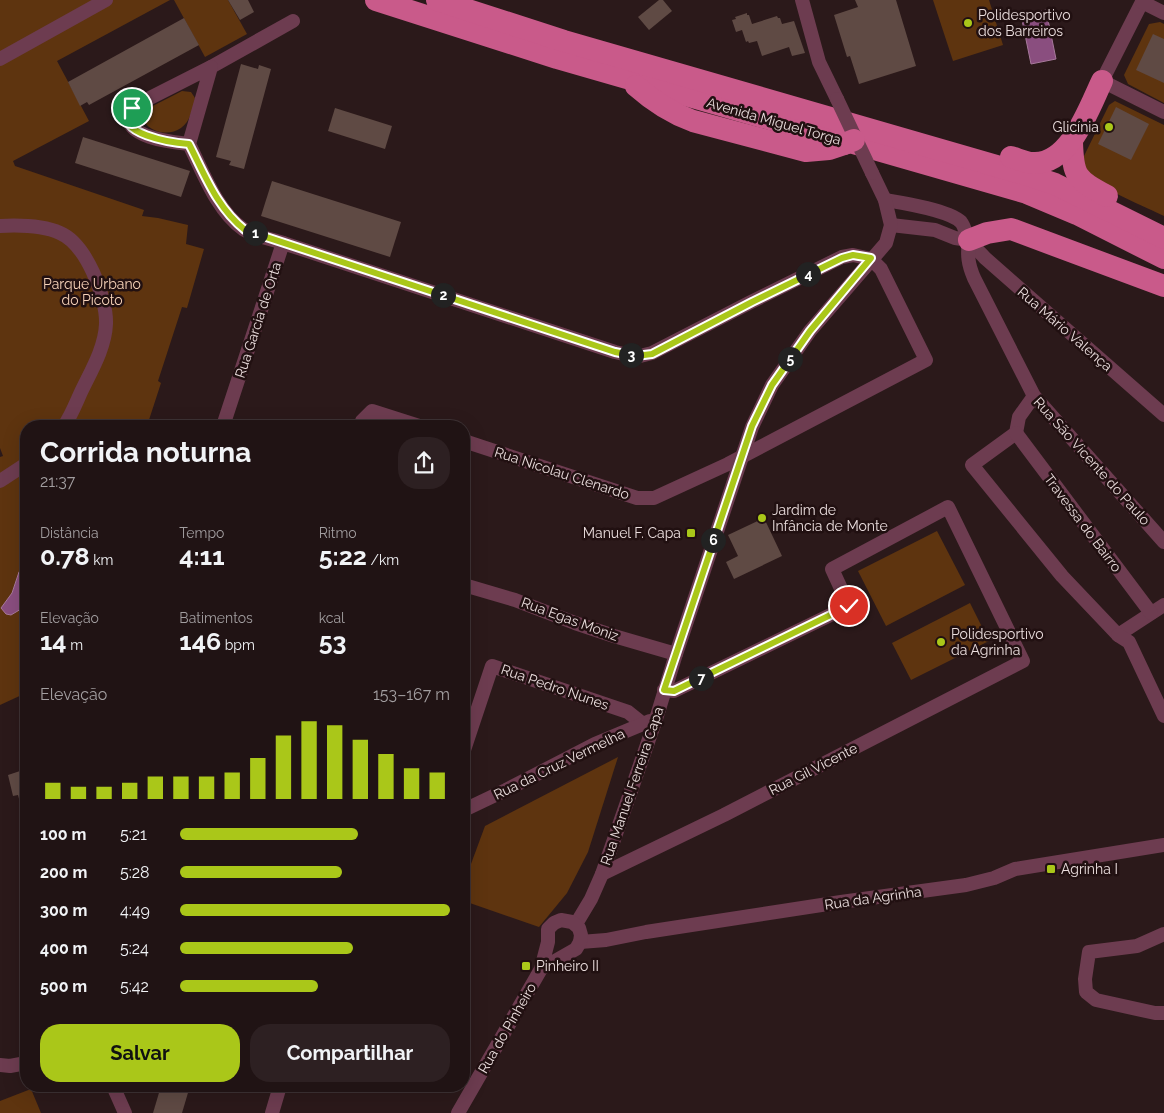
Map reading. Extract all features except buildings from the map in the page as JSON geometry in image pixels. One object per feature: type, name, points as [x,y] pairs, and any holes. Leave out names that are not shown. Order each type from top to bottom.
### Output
[{"type":"highway","name":"Avenida Miguel Torga","points":[[376,0],[548,55],[1027,194],[1077,214],[1164,258]]},
{"type":"highway","name":"Avenida Miguel Torga","points":[[437,0],[564,42],[1014,170],[1055,184],[1164,238]]},
{"type":"highway","points":[[628,78],[661,106],[693,121],[806,152],[829,149],[851,141]]},
{"type":"highway","points":[[939,149],[972,148],[1033,163],[1046,162],[1072,142],[1102,81]]},
{"type":"highway","points":[[1072,142],[1075,172],[1087,185],[1164,225]]},
{"type":"highway","points":[[969,240],[988,233],[1011,229],[1164,286]]},
{"type":"street","points":[[0,59],[106,0]]},
{"type":"street","points":[[802,0],[819,62],[837,99],[851,141],[872,173],[885,200],[891,225],[935,230],[955,238],[969,240]]},
{"type":"street","points":[[1164,13],[1143,1],[1102,81],[1164,112]]},
{"type":"street","points":[[189,144],[158,140],[136,131],[127,120],[128,114],[138,104],[211,67],[292,21]]},
{"type":"street","points":[[211,67],[189,144],[222,207],[232,220],[245,230],[615,352],[636,356],[652,354],[842,258],[853,255],[871,258]]},
{"type":"street","name":"Rua Mário Valença","points":[[885,200],[906,203],[954,218],[962,224],[969,240],[985,258],[1164,415]]},
{"type":"street","name":"Rua Manuel Ferreira Capa","points":[[576,924],[591,899],[602,874],[649,722],[664,690],[752,426],[772,385],[810,331],[871,258],[886,243],[891,225]]},
{"type":"street","points":[[0,226],[39,227],[62,233],[81,252],[102,292],[106,325],[103,340],[95,362],[67,420]]},
{"type":"street","name":"Rua São Vicente do Paulo","points":[[969,240],[967,254],[974,278],[1034,396],[1164,542]]},
{"type":"street","name":"Rua Garcia de Orta","points":[[225,420],[283,243]]},
{"type":"street","name":"Rua Nicolau Clenardo","points":[[470,443],[637,498],[654,498],[742,456],[926,360],[881,269],[871,258]]},
{"type":"street","points":[[1034,396],[1019,417],[1016,433],[972,465],[1062,576],[1118,634],[1129,642],[1164,716]]},
{"type":"street","points":[[363,420],[372,411],[400,420]]},
{"type":"street","name":"Travessa do Bairro","points":[[1016,433],[1151,613]]},
{"type":"street","points":[[0,481],[20,468]]},
{"type":"street","name":"Rua Gil Vicente","points":[[602,874],[724,815],[1023,661],[948,507],[832,568],[849,606],[674,691],[664,690]]},
{"type":"street","name":"Rua Egas Moniz","points":[[470,587],[515,600],[606,633],[676,654]]},
{"type":"street","points":[[1118,634],[1164,605]]},
{"type":"street","name":"Rua Pedro Nunes","points":[[470,732],[492,666],[628,712],[649,722]]},
{"type":"street","name":"Rua da Cruz Vermelha","points":[[470,807],[596,744],[649,722]]},
{"type":"street","name":"Rua da Agrinha","points":[[580,942],[606,940],[736,917],[966,885],[994,878],[1014,869],[1164,845]]},
{"type":"street","name":"Rua do Pinheiro","points":[[458,1113],[541,969],[548,942],[548,929],[554,923],[561,920],[567,920],[576,924]]},
{"type":"street","points":[[576,924],[581,935],[580,942]]},
{"type":"street","points":[[1164,934],[1136,946],[1089,952],[1085,979],[1086,992],[1096,1000],[1155,1014],[1164,1013]]},
{"type":"street","points":[[548,942],[556,952],[568,954]]},
{"type":"street","name":"Rua do Pinheiro","points":[[541,969],[576,949],[580,942]]},
{"type":"street","points":[[0,1065],[20,1064]]},
{"type":"street","points":[[116,1092],[125,1113]]},
{"type":"street","points":[[272,1113],[278,1092]]},
{"type":"green space","name":"Parque Urbano do Picoto","points":[[0,0],[170,0],[57,61],[89,121],[13,161],[15,166],[144,210],[142,216],[188,225],[186,244],[204,249],[187,308],[182,307],[158,381],[161,383],[149,420],[20,420],[20,696],[0,705],[0,457],[3,456],[0,448]]},
{"type":"green space","points":[[174,0],[228,0],[247,34],[205,57]]},
{"type":"green space","name":"Polidesportivo dos Barreiros","points":[[933,0],[989,0],[1003,45],[953,61]]},
{"type":"green space","points":[[1160,22],[1164,24],[1164,103],[1128,84],[1124,75],[1149,24]]},
{"type":"green space","points":[[182,91],[191,92],[195,98],[186,123],[179,129],[171,132],[154,130],[147,125],[143,119],[143,111]]},
{"type":"green space","points":[[1115,101],[1164,125],[1164,216],[1103,186],[1087,170],[1084,156],[1109,105]]},
{"type":"green space","name":"Polidesportivo da Agrinha","points":[[937,531],[965,585],[886,626],[858,571]]},
{"type":"green space","name":"Polidesportivo da Agrinha","points":[[970,603],[989,641],[911,680],[892,643]]},
{"type":"green space","points":[[618,757],[588,852],[567,893],[539,927],[470,903],[470,867],[485,826]]},
{"type":"green space","points":[[23,1092],[32,1092],[41,1113],[0,1113],[0,1101]]},
{"type":"shaded area","points":[[1046,10],[1056,59],[1031,64],[1021,15]]},
{"type":"shaded area","points":[[20,571],[20,610],[11,615],[6,614],[1,608],[12,593]]},
{"type":"place","name":"Polidesportivo dos Barreiros","points":[[968,23]]},
{"type":"place","name":"Glicínia","points":[[1109,127]]},
{"type":"place","name":"Jardim de Infância de Monte","points":[[762,518]]},
{"type":"place","name":"Manuel F. Capa","points":[[691,533]]},
{"type":"place","name":"Polidesportivo da Agrinha","points":[[941,642]]},
{"type":"place","name":"Agrinha I","points":[[1051,869]]},
{"type":"place","name":"Pinheiro II","points":[[526,966]]},
{"type":"route","points":[[132,108],[127,120],[136,131],[158,140],[189,144],[222,207],[232,220],[245,230],[615,352],[636,356],[652,354],[842,258],[853,255],[871,258],[810,331],[772,385],[752,426],[664,690],[674,691],[849,606]]}]
